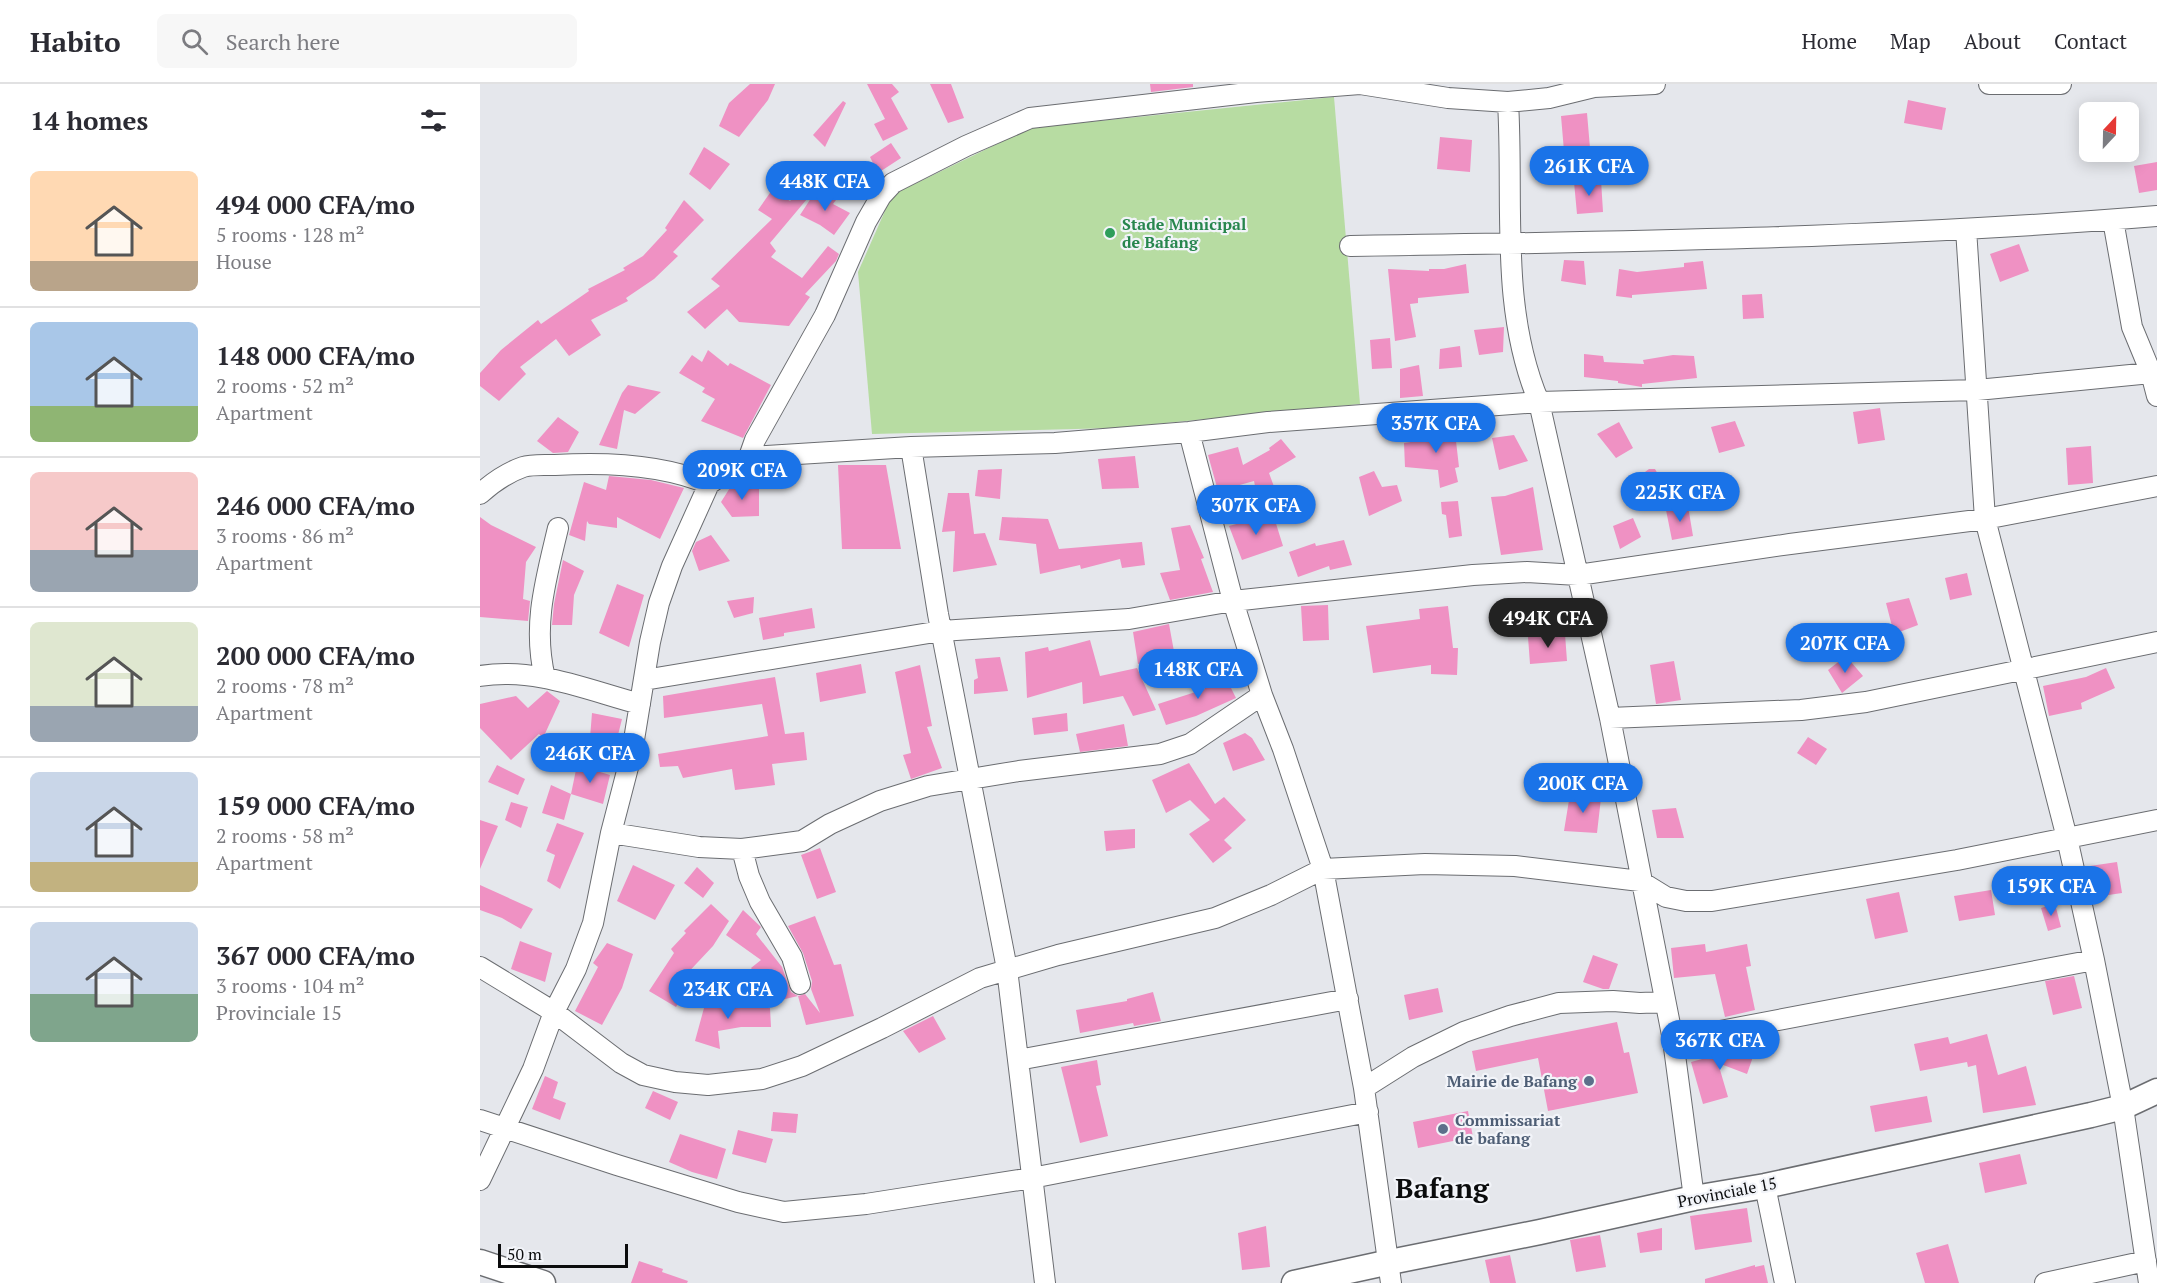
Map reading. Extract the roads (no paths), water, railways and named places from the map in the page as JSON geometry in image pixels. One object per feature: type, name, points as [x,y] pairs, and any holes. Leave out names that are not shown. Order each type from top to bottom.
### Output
[{"type":"street","points":[[749,457],[758,435],[825,315],[866,222],[881,196],[893,183],[1030,117],[1256,92],[1360,84],[1448,98],[1508,102],[1549,98],[1593,87],[1654,84]]},
{"type":"street","points":[[1989,84],[2061,84]]},
{"type":"street","points":[[1508,102],[1509,243],[1523,354],[1528,378],[1539,402],[1610,718],[1672,1040],[1695,1198]]},
{"type":"street","points":[[1350,246],[1775,237],[1966,229],[2157,216]]},
{"type":"street","points":[[2113,220],[2132,327],[2151,373],[2157,396]]},
{"type":"street","points":[[1966,229],[1985,519],[2067,838],[2094,960],[2123,1107],[2149,1283]]},
{"type":"street","points":[[480,1180],[533,1069],[554,1012],[576,969],[593,923],[611,833],[632,752],[650,642],[659,603],[672,566],[709,484],[749,457],[910,447],[1055,443],[1190,432],[1268,422],[1539,402],[1977,390],[2151,373]]},
{"type":"street","points":[[1190,432],[1233,602],[1262,695],[1323,869],[1368,1112],[1390,1272]]},
{"type":"street","points":[[910,447],[941,631],[1007,969],[1046,1283]]},
{"type":"street","points":[[480,494],[494,481],[524,466],[578,463],[601,463],[688,475],[709,484]]},
{"type":"street","points":[[644,680],[941,631],[1129,619],[1233,602],[1473,575],[1527,572],[1578,575],[1790,544],[1985,519],[2157,486]]},
{"type":"street","points":[[545,678],[540,656],[540,605],[558,528]]},
{"type":"street","points":[[1610,718],[1790,710],[1866,702],[2157,642]]},
{"type":"street","points":[[480,676],[525,674],[566,681],[640,704]]},
{"type":"street","points":[[611,833],[699,847],[742,849],[802,841],[830,824],[880,801],[928,786],[1019,771],[1160,754],[1190,744],[1262,695]]},
{"type":"street","points":[[480,967],[554,1012],[621,1063],[643,1075],[675,1082],[708,1084],[762,1079],[802,1066],[980,978],[1058,955],[1215,918],[1271,895],[1323,869],[1425,864],[1515,866],[1640,881],[1666,897],[1686,901],[1712,901],[1957,860],[2157,820]]},
{"type":"street","points":[[742,849],[749,876],[760,902],[792,957],[800,984]]},
{"type":"street","points":[[1672,1040],[2094,960]]},
{"type":"street","points":[[1018,1060],[1348,999]]},
{"type":"street","points":[[1364,1088],[1413,1057],[1464,1032],[1530,1011],[1559,1003],[1664,1002]]},
{"type":"street","name":"Provinciale 15","points":[[1294,1283],[1390,1272],[1540,1232],[1695,1198],[1765,1186],[2123,1107],[2157,1092]]},
{"type":"street","points":[[480,1120],[738,1202],[784,1212],[866,1204],[1032,1178],[1368,1112]]},
{"type":"street","points":[[1765,1186],[1785,1283]]},
{"type":"street","points":[[2045,1283],[2146,1261]]},
{"type":"street","points":[[480,1262],[543,1283]]},
{"type":"place","name":"Stade Municipal de Bafang","points":[[1110,233]]},
{"type":"place","name":"Mairie de Bafang","points":[[1589,1081]]},
{"type":"place","name":"Commissariat de bafang","points":[[1443,1129]]},
{"type":"district","name":"Bafang","points":[[1442,1187]]}]
